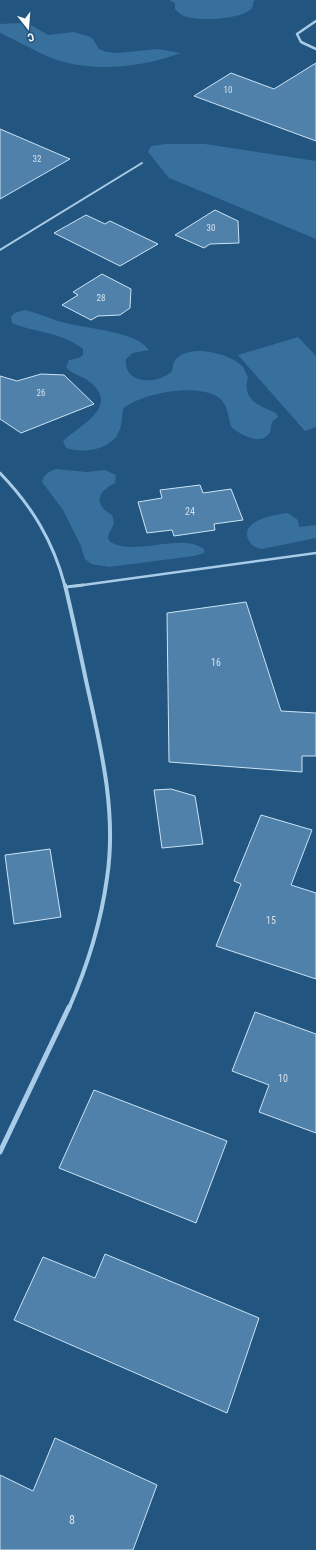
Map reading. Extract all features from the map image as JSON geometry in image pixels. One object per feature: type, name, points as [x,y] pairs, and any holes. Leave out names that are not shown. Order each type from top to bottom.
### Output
[{"type":"street","points":[[316,21],[297,34],[301,42],[316,49]]},
{"type":"street","points":[[0,473],[25,499],[41,523],[54,548],[66,586],[109,802],[110,836],[108,872],[103,907],[92,947],[74,996],[0,1152]]},
{"type":"lane","points":[[0,250],[142,163]]},
{"type":"lane","points":[[66,586],[316,553]]},
{"type":"shaded area","points":[[169,0],[255,0],[252,8],[239,15],[218,19],[197,19],[182,15],[175,9],[175,3]]},
{"type":"shaded area","points":[[20,23],[33,26],[48,35],[74,32],[88,36],[93,39],[99,49],[106,52],[117,53],[158,49],[181,53],[167,58],[123,66],[93,67],[78,65],[49,57],[0,33],[0,24]]},
{"type":"shaded area","points":[[166,144],[205,144],[316,161],[316,239],[169,178],[148,152],[151,146]]},
{"type":"shaded area","points":[[25,310],[61,322],[123,335],[143,344],[149,350],[133,353],[126,359],[127,368],[130,374],[143,380],[158,379],[166,376],[172,371],[174,362],[180,356],[188,352],[208,352],[228,357],[236,361],[244,369],[248,377],[247,391],[253,401],[276,413],[278,417],[272,422],[270,433],[265,437],[260,439],[250,438],[232,428],[225,405],[215,395],[189,390],[173,391],[144,398],[123,409],[118,434],[106,445],[92,450],[72,450],[66,448],[63,441],[94,415],[99,408],[101,400],[98,391],[90,382],[66,367],[69,360],[79,358],[83,355],[83,349],[75,343],[58,336],[12,323],[11,317],[14,313]]},
{"type":"shaded area","points":[[298,337],[316,356],[316,427],[305,431],[238,355]]},
{"type":"shaded area","points":[[56,469],[87,472],[105,470],[116,475],[115,483],[104,490],[100,498],[102,507],[112,515],[114,523],[108,538],[110,542],[121,546],[133,547],[171,543],[194,544],[204,549],[204,553],[194,556],[109,567],[91,564],[85,559],[80,544],[63,510],[42,482],[47,474]]},
{"type":"shaded area","points":[[288,513],[298,520],[299,527],[316,525],[316,538],[262,549],[250,543],[247,534],[249,528],[253,524],[267,517]]},
{"type":"building","points":[[316,63],[316,141],[194,96],[231,73],[274,89]]},
{"type":"building","points":[[0,129],[70,159],[0,199]]},
{"type":"building","points":[[215,210],[238,221],[239,243],[210,244],[204,248],[175,235]]},
{"type":"building","points":[[86,215],[105,224],[110,221],[158,244],[120,266],[54,233]]},
{"type":"building","points":[[102,274],[131,289],[130,308],[120,315],[98,316],[91,320],[62,305],[78,295],[73,292]]},
{"type":"building","points":[[41,374],[64,375],[94,404],[21,433],[0,419],[0,376],[17,381]]},
{"type":"building","points":[[200,485],[203,493],[231,489],[243,520],[214,524],[215,530],[174,536],[172,530],[147,533],[138,502],[162,498],[160,490]]},
{"type":"building","points":[[246,602],[281,711],[316,713],[316,756],[302,756],[302,772],[169,762],[167,613]]},
{"type":"building","points":[[171,789],[195,796],[203,844],[162,848],[154,790]]},
{"type":"building","points":[[261,815],[312,830],[291,885],[316,893],[316,979],[216,946],[241,884],[234,881]]},
{"type":"building","points":[[50,849],[61,917],[14,924],[5,855]]},
{"type":"building","points":[[255,1012],[316,1034],[316,1133],[259,1112],[269,1085],[232,1071]]},
{"type":"building","points":[[94,1090],[227,1141],[196,1223],[59,1168]]},
{"type":"building","points":[[105,1254],[259,1318],[227,1413],[14,1320],[43,1257],[95,1278]]},
{"type":"building","points":[[55,1438],[157,1485],[133,1550],[0,1550],[0,1475],[33,1491]]}]
